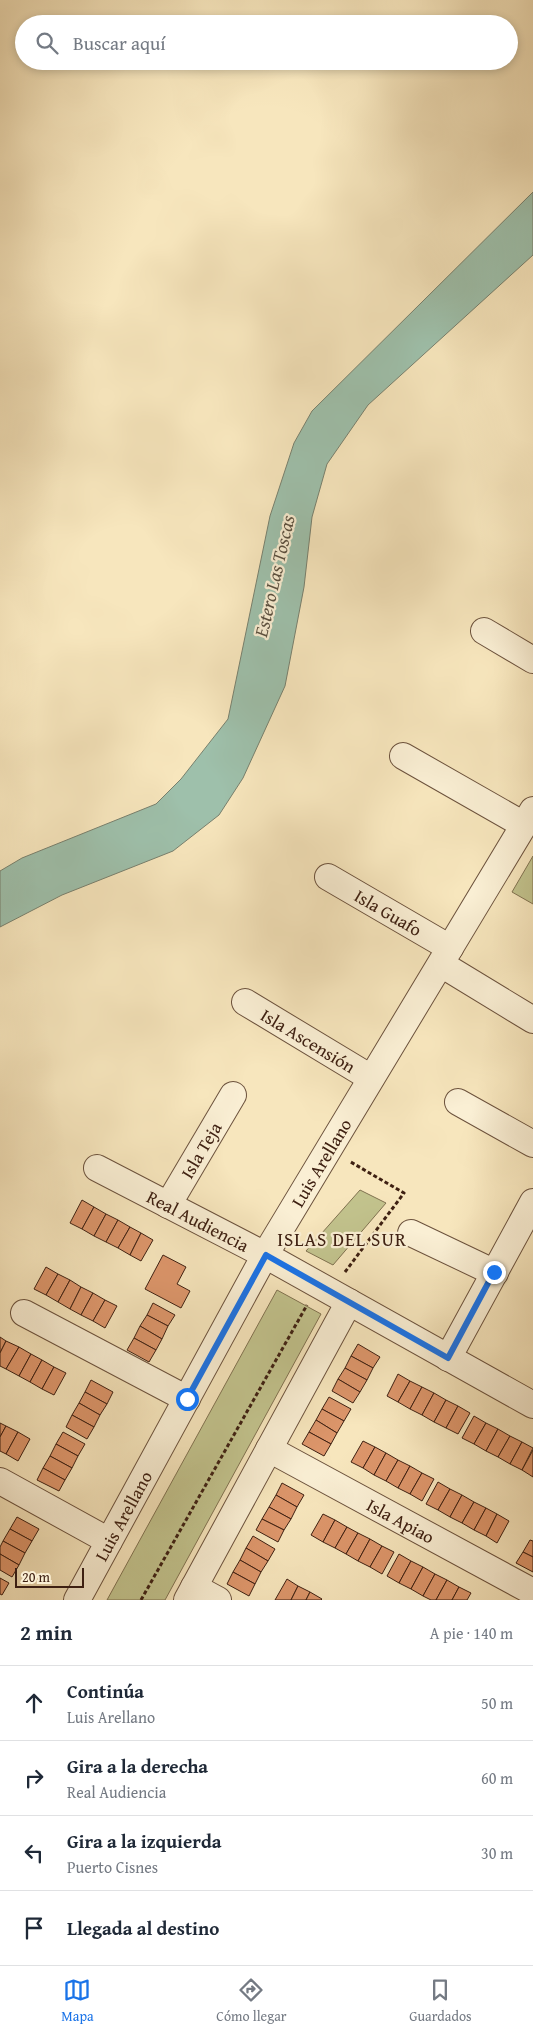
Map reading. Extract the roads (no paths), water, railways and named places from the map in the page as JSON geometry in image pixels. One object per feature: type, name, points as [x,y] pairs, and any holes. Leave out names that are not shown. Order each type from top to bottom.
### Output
[{"type":"street","points":[[484,631],[533,660]]},
{"type":"street","points":[[403,756],[528,818]]},
{"type":"street","name":"Luis Arellano","points":[[77,1600],[266,1255],[528,818]]},
{"type":"street","name":"Isla Guafo","points":[[328,877],[445,956],[533,1020]]},
{"type":"street","name":"Isla Ascensión","points":[[245,1002],[371,1078]]},
{"type":"street","name":"Isla Teja","points":[[168,1205],[233,1095]]},
{"type":"street","points":[[458,1102],[533,1144]]},
{"type":"street","name":"Real Audiencia","points":[[97,1168],[266,1255],[533,1405]]},
{"type":"street","points":[[448,1358],[533,1202]]},
{"type":"street","points":[[411,1233],[494,1272]]},
{"type":"street","points":[[218,1600],[190,1593],[268,1449],[333,1293]]},
{"type":"street","points":[[24,1313],[187,1399]]},
{"type":"street","name":"Isla Apiao","points":[[268,1449],[533,1592]]},
{"type":"street","points":[[0,1481],[109,1541]]},
{"type":"water","name":"Estero Las Toscas","points":[[533,192],[533,255],[368,405],[327,464],[312,517],[304,587],[285,686],[243,778],[219,815],[173,851],[62,895],[0,927],[0,871],[22,858],[156,804],[181,779],[228,719],[270,516],[294,443],[312,411]]},
{"type":"district","name":"ISLAS DEL SUR","points":[[342,1239]]}]
